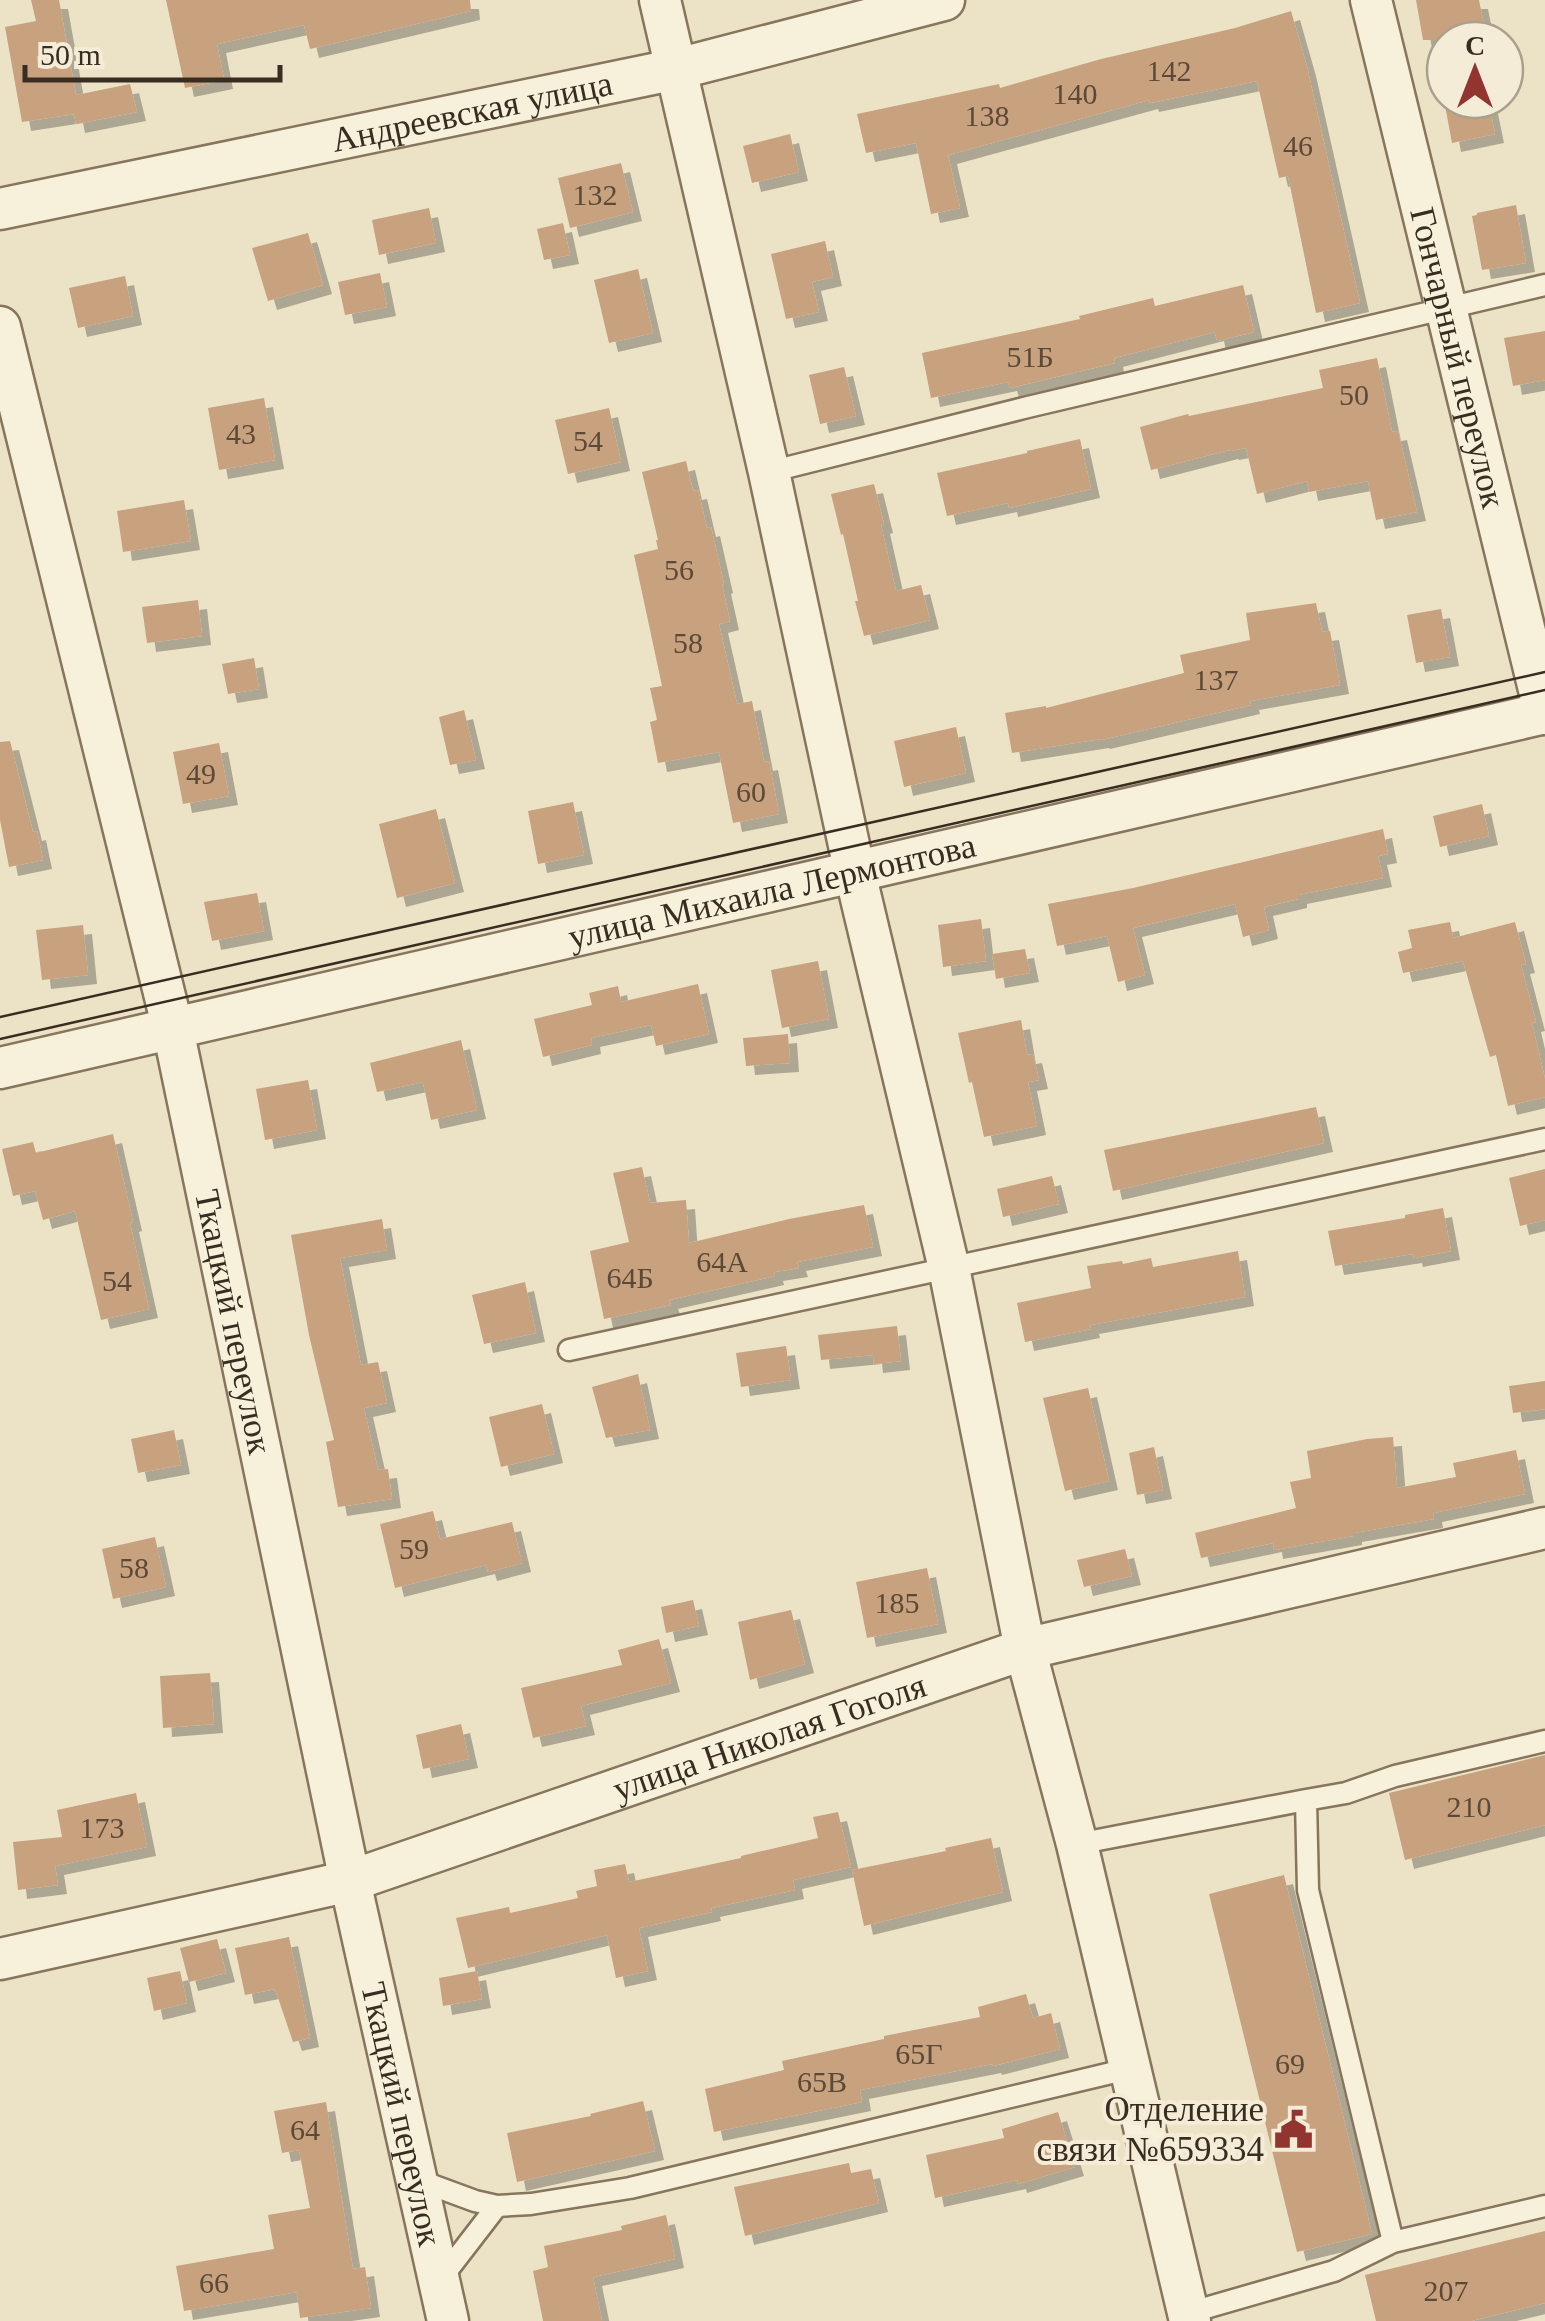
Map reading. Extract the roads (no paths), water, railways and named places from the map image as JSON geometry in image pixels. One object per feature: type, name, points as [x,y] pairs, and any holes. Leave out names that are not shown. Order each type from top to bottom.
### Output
[{"type":"street","points":[[660,0],[769,472],[855,873],[949,1268],[1025,1649],[1132,2068],[1189,2317]]},
{"type":"street","name":"Андреевская улица","points":[[0,209],[677,69],[944,0]]},
{"type":"street","name":"Гончарный переулок","points":[[1371,0],[1545,713]]},
{"type":"street","name":"Ткацкий переулок","points":[[0,327],[173,1030],[350,1880],[448,2321]]},
{"type":"street","name":"улица Михаила Лермонтова","points":[[0,1068],[1545,713]]},
{"type":"street","name":"улица Николая Гоголя","points":[[0,1959],[350,1880],[1025,1649],[1545,1528]]},
{"type":"lane","points":[[769,472],[1545,285]]},
{"type":"lane","points":[[568,1350],[1545,1139]]},
{"type":"lane","points":[[1077,1844],[1346,1794],[1395,1776],[1545,1742]]},
{"type":"lane","points":[[1306,1800],[1308,1890],[1393,2242]]},
{"type":"lane","points":[[418,2180],[497,2206],[531,2204],[630,2188],[1132,2068]]},
{"type":"lane","points":[[440,2280],[497,2206]]},
{"type":"lane","points":[[1189,2317],[1334,2271],[1393,2242],[1545,2206]]},
{"type":"tram line","points":[[0,1017],[1545,672]]},
{"type":"tram line","points":[[0,1039],[1545,690]]},
{"type":"place","name":"Отделение связи №659334","points":[[1294,2129]]}]
